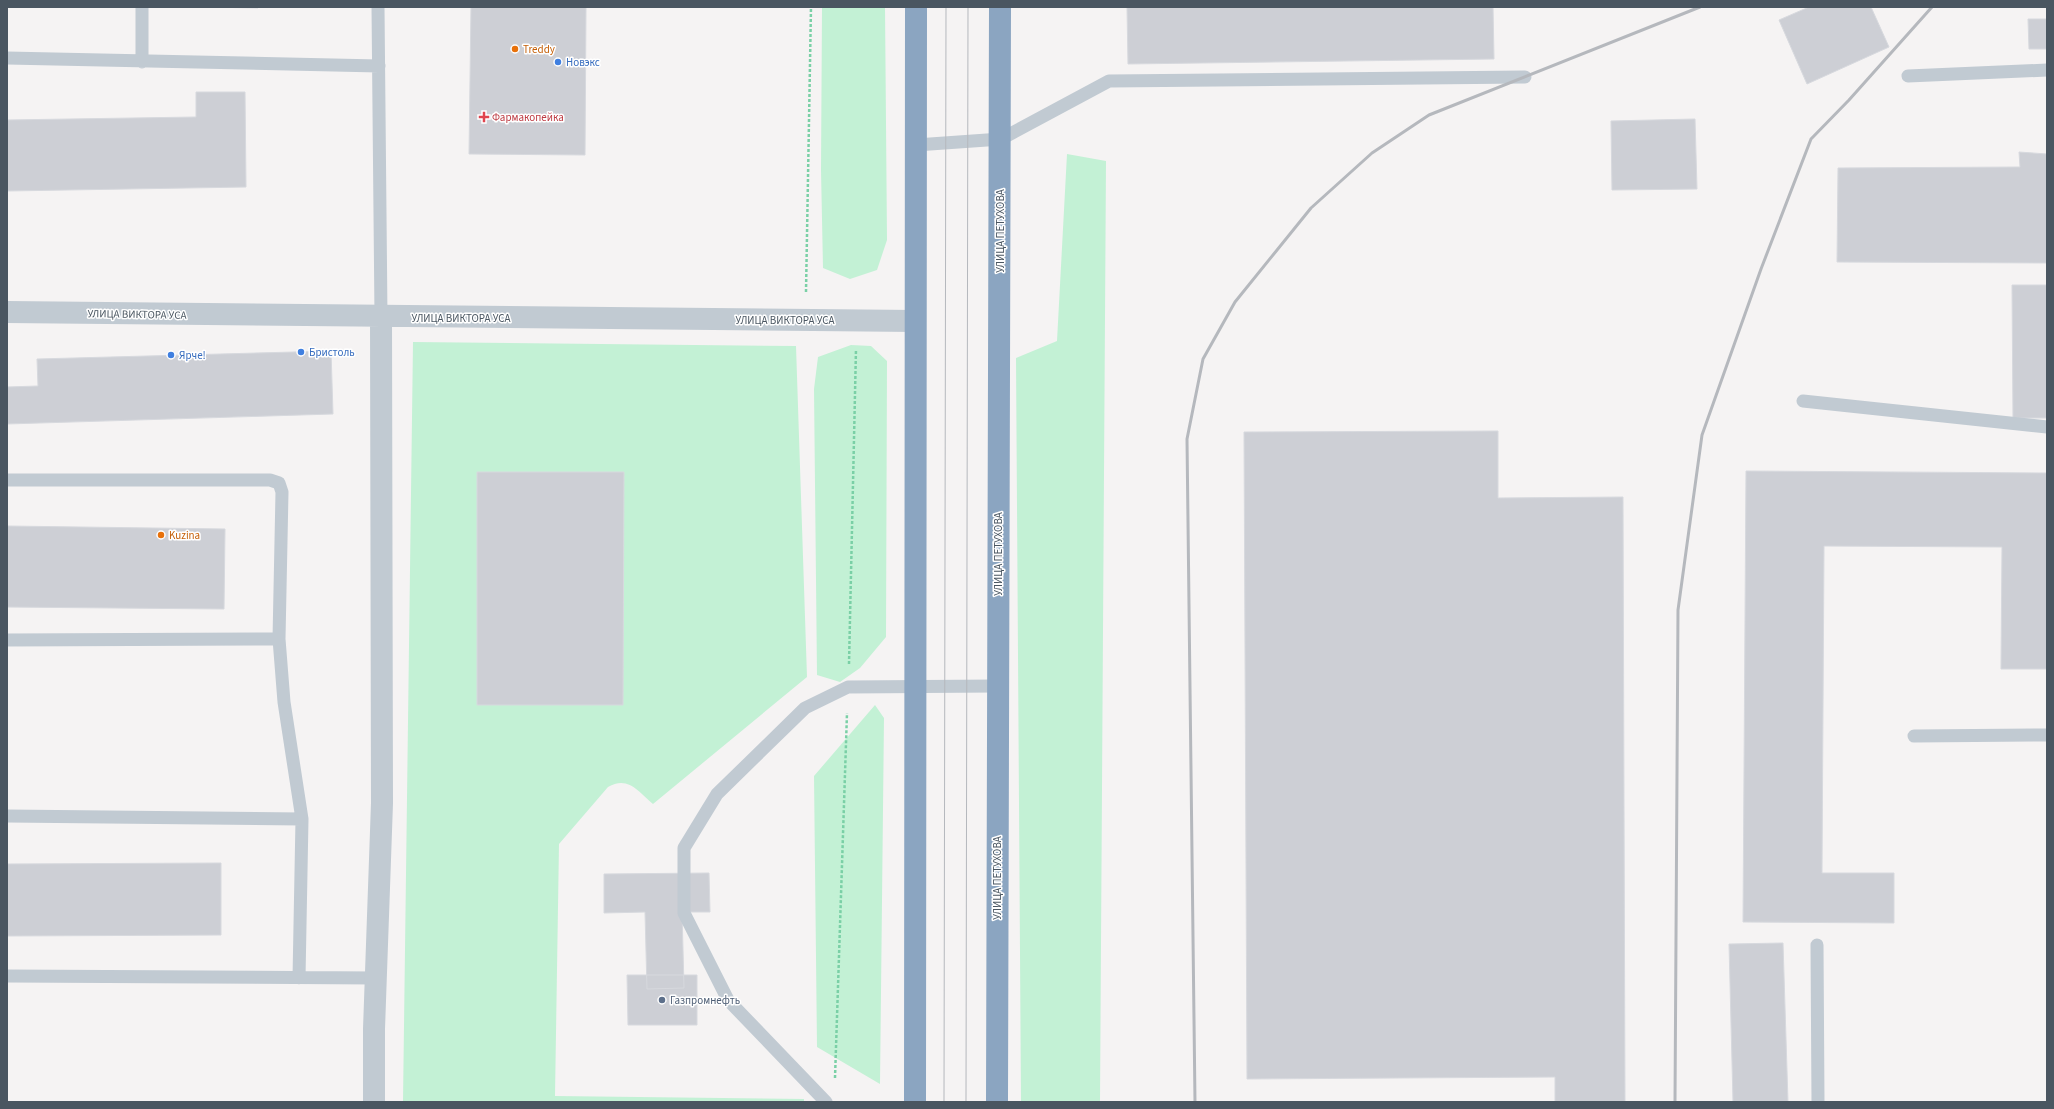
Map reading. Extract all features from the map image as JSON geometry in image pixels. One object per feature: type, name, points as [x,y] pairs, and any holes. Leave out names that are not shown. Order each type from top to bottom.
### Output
[{"type":"highway","points":[[915,1102],[916,7]]},
{"type":"highway","name":"УЛИЦА ПЕТУХОВА","points":[[997,1102],[997,686],[1001,139],[1000,7]]},
{"type":"street","name":"УЛИЦА ВИКТОРА УСА","points":[[7,312],[381,317],[915,321]]},
{"type":"street","points":[[374,1102],[376,978],[382,802],[381,317]]},
{"type":"lane","points":[[142,7],[142,62]]},
{"type":"lane","points":[[378,7],[381,317]]},
{"type":"lane","points":[[7,58],[379,66]]},
{"type":"lane","points":[[1908,76],[2047,70]]},
{"type":"lane","points":[[916,145],[1001,139],[1109,82],[1525,77]]},
{"type":"lane","points":[[1803,401],[2047,427]]},
{"type":"lane","points":[[7,480],[270,480],[279,483],[282,492],[278,639],[284,702],[302,819],[299,978]]},
{"type":"lane","points":[[7,640],[278,639]]},
{"type":"lane","points":[[826,1102],[728,1000],[684,913],[684,848],[717,794],[805,708],[848,687],[997,686]]},
{"type":"lane","points":[[1914,736],[2047,735]]},
{"type":"lane","points":[[7,816],[302,819]]},
{"type":"lane","points":[[1817,946],[1818,1102]]},
{"type":"lane","points":[[7,976],[376,978]]},
{"type":"path","points":[[806,320],[811,7]]},
{"type":"green space","points":[[822,7],[885,7],[887,240],[877,270],[850,279],[823,268],[821,170]]},
{"type":"green space","points":[[1067,154],[1106,161],[1100,1102],[1021,1102],[1016,358],[1057,341]]},
{"type":"green space","points":[[413,342],[796,346],[807,677],[653,804],[633,786],[622,783],[608,787],[559,844],[555,1096],[804,1099],[804,1102],[403,1102]]},
{"type":"green space","points":[[851,345],[871,346],[887,361],[886,637],[860,668],[840,682],[817,675],[814,389],[818,357]]},
{"type":"green space","points":[[875,705],[884,718],[880,1084],[817,1047],[814,776]]},
{"type":"building","points":[[204,7],[258,7],[258,8]]},
{"type":"building","points":[[471,7],[586,7],[585,155],[469,154]]},
{"type":"building","points":[[1127,7],[1493,7],[1494,59],[1128,64]]},
{"type":"building","points":[[1809,7],[1871,7],[1889,47],[1807,84],[1779,20]]},
{"type":"building","points":[[2028,19],[2047,19],[2047,49],[2029,49]]},
{"type":"building","points":[[196,92],[245,92],[246,187],[7,191],[7,120],[196,117]]},
{"type":"building","points":[[1695,119],[1697,189],[1612,190],[1611,121]]},
{"type":"building","points":[[2019,152],[2047,154],[2047,263],[1837,262],[1838,168],[2020,167]]},
{"type":"building","points":[[2012,285],[2047,285],[2047,418],[2013,418]]},
{"type":"building","points":[[331,351],[333,414],[7,424],[7,387],[38,386],[37,359]]},
{"type":"building","points":[[1498,431],[1498,498],[1623,497],[1625,1102],[1555,1102],[1555,1077],[1247,1079],[1244,432]]},
{"type":"building","points":[[1746,471],[2047,473],[2047,669],[2001,669],[2002,547],[1824,546],[1822,873],[1894,873],[1894,923],[1743,922]]},
{"type":"building","points":[[477,472],[624,472],[623,705],[477,705]]},
{"type":"building","points":[[7,526],[225,529],[224,609],[7,607]]},
{"type":"building","points":[[221,863],[221,935],[7,936],[7,864]]},
{"type":"building","points":[[709,873],[710,912],[682,912],[684,988],[647,989],[645,912],[604,913],[604,874]]},
{"type":"building","points":[[1783,943],[1788,1102],[1733,1102],[1729,944]]},
{"type":"building","name":"Газпромнефть","points":[[627,975],[697,975],[697,1025],[628,1025]]},
{"type":"tram line","points":[[944,1102],[946,7]]},
{"type":"tram line","points":[[966,1102],[968,7]]},
{"type":"railway","points":[[1195,1102],[1187,439],[1203,359],[1235,302],[1311,208],[1372,153],[1429,115],[1700,7]]},
{"type":"railway","points":[[1675,1102],[1678,610],[1702,435],[1761,269],[1811,139],[1849,100],[1932,7]]},
{"type":"place","name":"Treddy","points":[[515,49]]},
{"type":"place","name":"Новэкс","points":[[558,62]]},
{"type":"place","name":"Фармакопейка","points":[[484,117]]},
{"type":"place","name":"Бристоль","points":[[301,352]]},
{"type":"place","name":"Ярче!","points":[[171,355]]},
{"type":"place","name":"Kuzina","points":[[161,535]]},
{"type":"place","name":"Газпромнефть","points":[[662,1000]]}]
